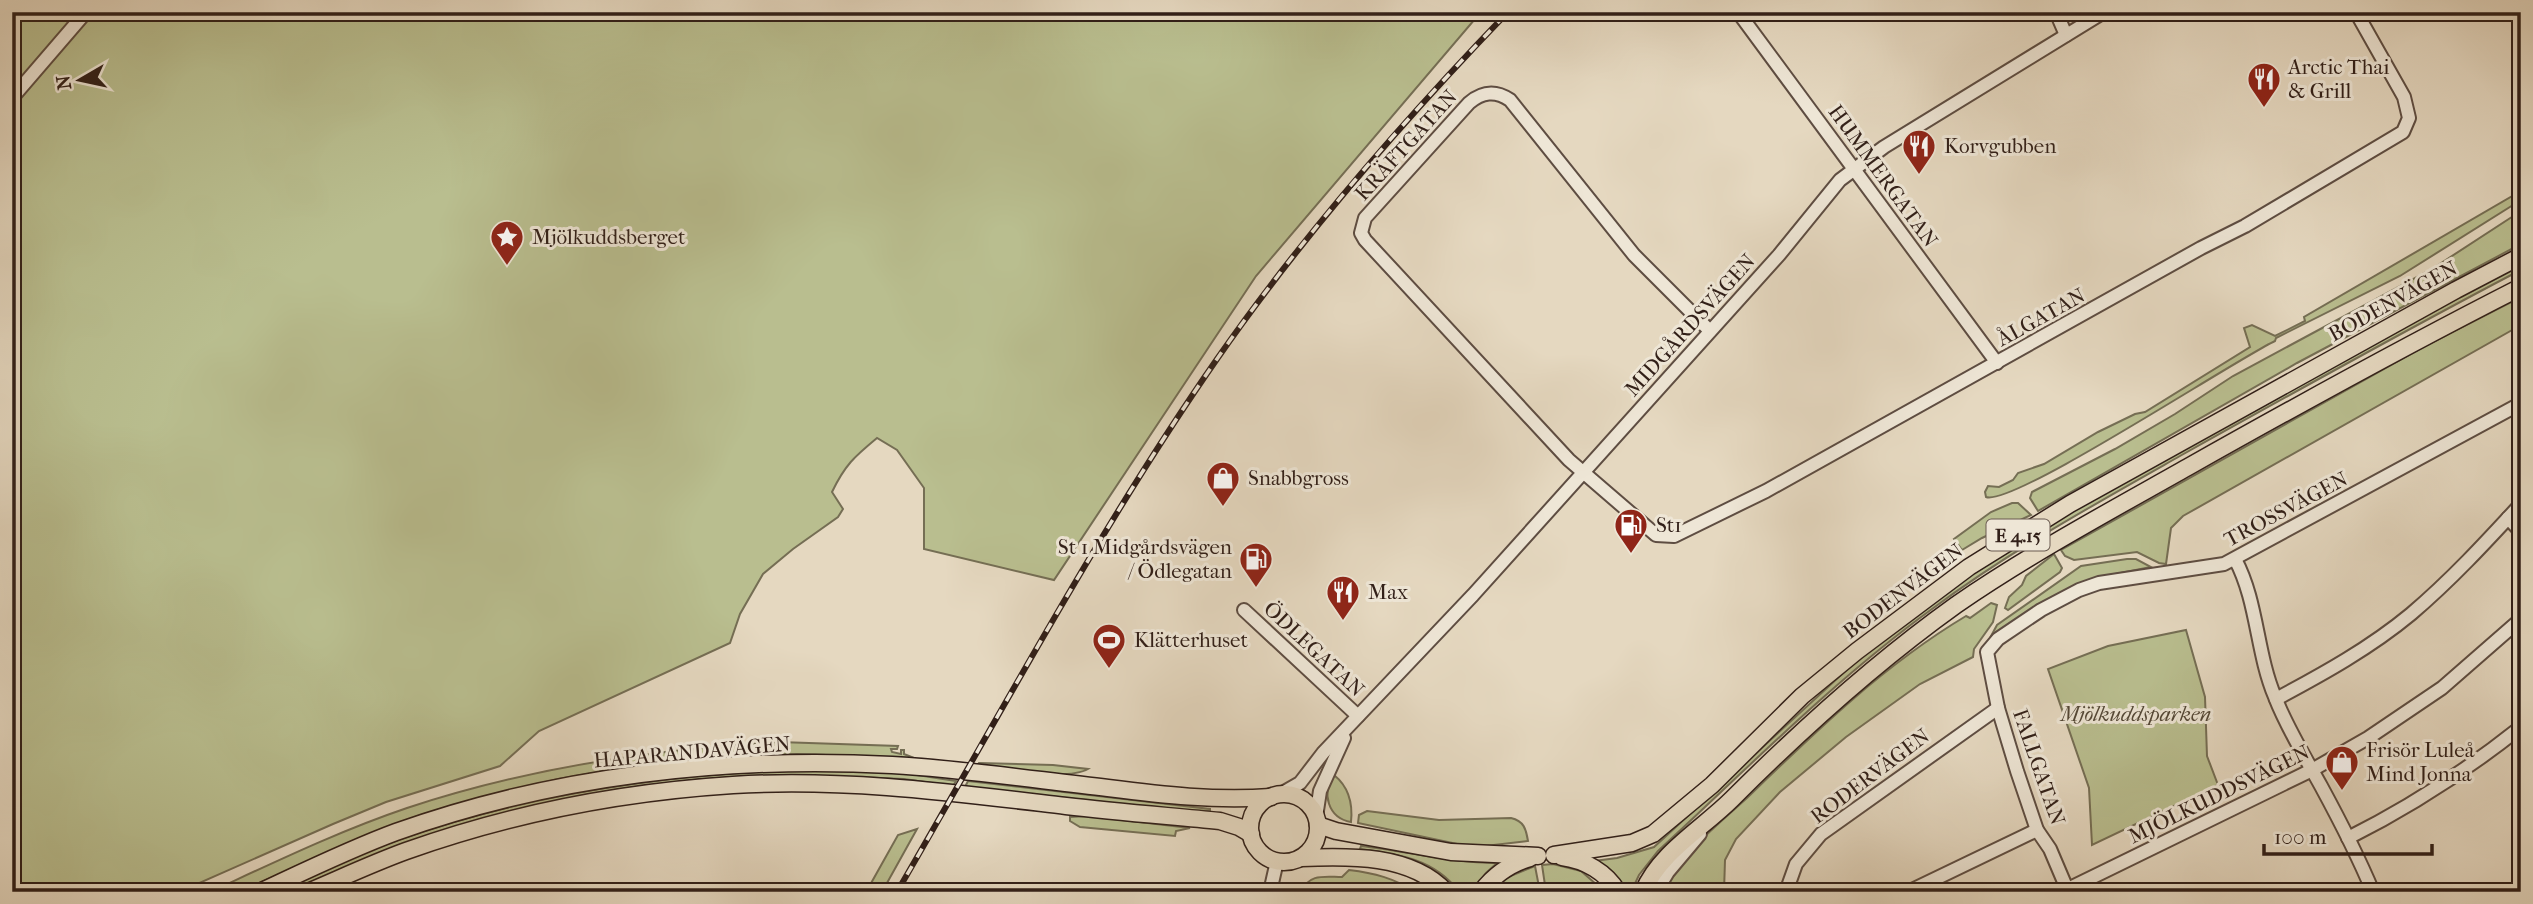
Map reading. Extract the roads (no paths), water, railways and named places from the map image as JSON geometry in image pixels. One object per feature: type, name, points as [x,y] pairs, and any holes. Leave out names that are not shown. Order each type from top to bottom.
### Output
[{"type":"main road","name":"BODENVÄGEN","points":[[1546,856],[1632,843],[1653,834],[1712,785],[1802,696],[1969,567],[2070,504],[2521,256]]},
{"type":"main road","name":"BODENVÄGEN","points":[[1643,892],[1653,871],[1663,859],[1726,805],[1832,703],[1958,604],[2023,562],[2165,480],[2331,387],[2521,287]]},
{"type":"main road","name":"HAPARANDAVÄGEN","points":[[260,892],[396,832],[497,802],[571,785],[727,766],[798,762],[892,765],[1197,799],[1275,796]]},
{"type":"main road","name":"HAPARANDAVÄGEN","points":[[308,892],[407,851],[505,822],[578,805],[734,785],[837,784],[952,792],[1220,821],[1251,834]]},
{"type":"main road","points":[[1301,858],[1314,844],[1317,821],[1309,805],[1298,797],[1275,796],[1262,803],[1251,822],[1251,834],[1258,849],[1267,857],[1290,862],[1301,858],[1372,859],[1405,866],[1435,881],[1446,892]]},
{"type":"main road","points":[[1317,821],[1336,831],[1451,852],[1572,858],[1592,867],[1618,892]]},
{"type":"main road","points":[[1481,892],[1495,876],[1511,865],[1546,856]]},
{"type":"street","points":[[12,97],[86,12]]},
{"type":"street","name":"HUMMERGATAN","points":[[1738,12],[1997,363]]},
{"type":"street","points":[[2056,12],[2066,35]]},
{"type":"street","name":"MIDGÅRDSVÄGEN","points":[[1275,796],[1300,783],[1323,753],[1473,595],[1779,256],[1840,180],[1884,147],[2104,12]]},
{"type":"street","name":"ÅLGATAN","points":[[1583,472],[1656,535],[1674,536],[1766,491],[2245,226],[2403,132],[2409,118],[2404,97],[2356,12]]},
{"type":"street","name":"KRÄFTGATAN","points":[[1583,472],[1484,370],[1365,240],[1361,233],[1362,225],[1385,195],[1472,100],[1487,93],[1503,95],[1510,100],[1634,255],[1710,331]]},
{"type":"street","name":"TROSSVÄGEN","points":[[1987,652],[1998,639],[2041,610],[2079,590],[2099,583],[2224,564],[2235,559],[2518,405],[2521,408]]},
{"type":"street","points":[[2276,699],[2350,657],[2410,615],[2462,569],[2521,504]]},
{"type":"street","points":[[2508,518],[2521,532]]},
{"type":"street","points":[[2235,559],[2250,593],[2265,672],[2276,699],[2291,734],[2348,838],[2373,892]]},
{"type":"street","name":"ÖDLEGATAN","points":[[1244,610],[1355,719]]},
{"type":"street","name":"MJÖLKUDDSVÄGEN","points":[[2065,891],[2312,770],[2400,718],[2442,688],[2521,619]]},
{"type":"street","name":"FALLGATAN","points":[[1987,652],[1998,708],[2037,830],[2050,849],[2065,891]]},
{"type":"street","name":"RODERVÄGEN","points":[[1786,892],[1796,864],[1821,834],[1998,708]]},
{"type":"street","name":"MIDGÅRDSVÄGEN","points":[[1317,821],[1320,791],[1355,719]]},
{"type":"street","points":[[2348,838],[2398,813],[2521,727]]},
{"type":"street","points":[[1656,892],[1668,872],[1726,805]]},
{"type":"street","points":[[1908,892],[2037,830]]},
{"type":"street","points":[[1270,892],[1277,861]]},
{"type":"railway","points":[[897,892],[1091,555],[1217,359],[1284,268],[1355,180],[1508,12]]},
{"type":"place","name":"Arctic Thai & Grill","points":[[2264,109]]},
{"type":"place","name":"Korvgubben","points":[[1919,176]]},
{"type":"place","name":"Mjölkuddsberget","points":[[507,267]]},
{"type":"place","name":"Snabbgross","points":[[1223,508]]},
{"type":"place","name":"St1","points":[[1631,555]]},
{"type":"place","name":"St 1 Midgårdsvägen / Ödlegatan","points":[[1256,589]]},
{"type":"place","name":"Max","points":[[1343,622]]},
{"type":"place","name":"Klätterhuset","points":[[1109,670]]},
{"type":"place","name":"Frisör Luleå Mind Jonna","points":[[2342,792]]},
{"type":"park label","name":"Mjölkuddsparken","points":[[2136,714]]}]
